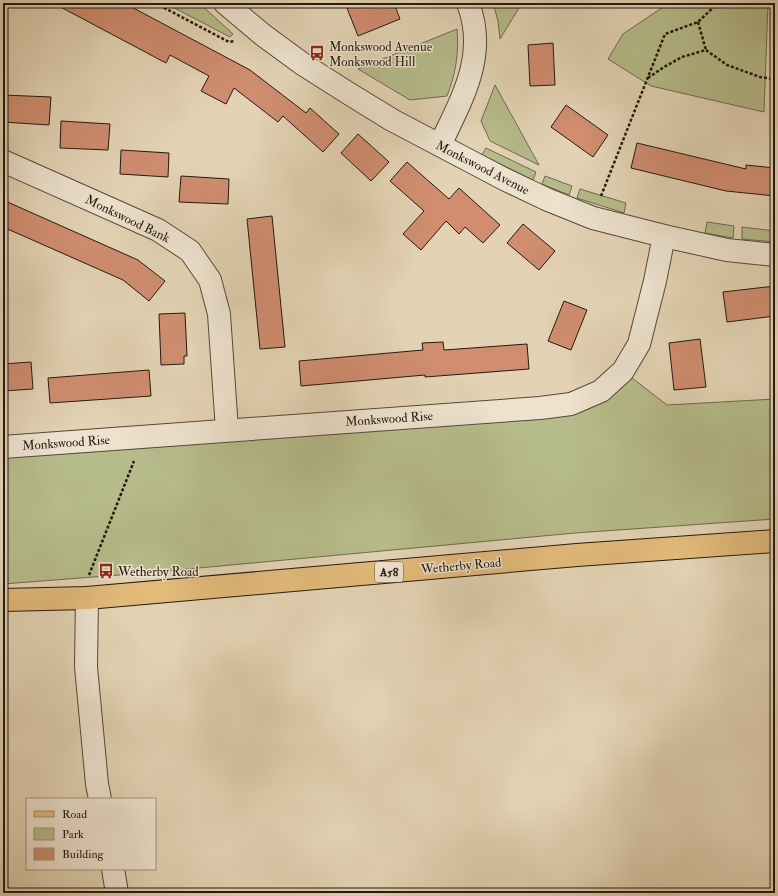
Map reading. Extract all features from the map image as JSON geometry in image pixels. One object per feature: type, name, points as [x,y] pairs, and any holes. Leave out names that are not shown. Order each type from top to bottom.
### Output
[{"type":"main road","name":"Wetherby Road","points":[[3,600],[83,599],[577,555],[775,541]]},
{"type":"street","name":"Monkswood Avenue","points":[[226,3],[263,35],[304,66],[392,120],[533,193],[593,218],[727,250],[775,255]]},
{"type":"street","points":[[440,145],[462,99],[473,69],[476,40],[473,16],[468,3]]},
{"type":"street","name":"Monkswood Bank","points":[[3,161],[158,230],[190,251],[210,280],[219,314],[227,430]]},
{"type":"street","name":"Monkswood Rise","points":[[3,447],[540,408],[571,404],[601,391],[623,371],[639,344],[655,281],[664,236]]},
{"type":"street","points":[[83,599],[86,667],[97,784],[100,798]]},
{"type":"street","points":[[113,870],[117,893]]},
{"type":"path","points":[[155,3],[229,42],[263,35]]},
{"type":"path","points":[[593,218],[665,34],[698,22],[718,3]]},
{"type":"path","points":[[698,22],[706,50],[727,65],[760,77],[775,78]]},
{"type":"path","points":[[648,78],[664,66],[682,57],[706,50]]},
{"type":"path","points":[[83,599],[144,436]]},
{"type":"green space","points":[[165,3],[199,3],[233,34],[230,37]]},
{"type":"green space","points":[[493,3],[522,3],[500,39],[498,21]]},
{"type":"green space","points":[[669,3],[768,3],[764,112],[651,86],[608,59],[623,34]]},
{"type":"green space","points":[[457,29],[458,46],[456,63],[453,79],[447,96],[410,100],[358,69]]},
{"type":"green space","points":[[495,85],[539,165],[490,141],[481,121]]},
{"type":"green space","points":[[486,148],[536,172],[533,180],[482,155]]},
{"type":"green space","points":[[545,176],[572,186],[569,195],[542,184]]},
{"type":"green space","points":[[580,189],[626,203],[624,213],[577,198]]},
{"type":"green space","points":[[707,222],[734,226],[733,238],[705,233]]},
{"type":"green space","points":[[742,227],[775,231],[775,242],[742,239]]},
{"type":"green space","points":[[623,371],[667,405],[775,399],[775,519],[575,533],[145,573],[3,584],[3,447],[540,408]]},
{"type":"building","points":[[53,3],[124,3],[250,70],[306,113],[310,108],[339,134],[323,152],[283,116],[278,122],[234,88],[226,104],[201,91],[209,76],[170,55],[166,63]]},
{"type":"building","points":[[345,3],[394,3],[400,19],[358,36]]},
{"type":"building","points":[[553,43],[555,85],[530,86],[528,45]]},
{"type":"building","points":[[3,95],[51,97],[49,125],[3,122]]},
{"type":"building","points":[[566,105],[608,135],[593,157],[551,127]]},
{"type":"building","points":[[61,121],[110,124],[108,150],[60,148]]},
{"type":"building","points":[[358,134],[389,162],[371,181],[341,153]]},
{"type":"building","points":[[637,143],[746,169],[746,165],[775,168],[775,196],[726,191],[631,168]]},
{"type":"building","points":[[121,150],[169,153],[168,177],[120,174]]},
{"type":"building","points":[[407,162],[449,199],[459,188],[500,225],[483,243],[465,227],[459,234],[446,221],[421,250],[403,234],[424,211],[390,181]]},
{"type":"building","points":[[181,176],[229,179],[228,204],[179,202]]},
{"type":"building","points":[[3,200],[138,260],[165,281],[149,301],[123,280],[3,227]]},
{"type":"building","points":[[272,216],[285,347],[260,349],[247,219]]},
{"type":"building","points":[[523,224],[555,251],[539,270],[507,243]]},
{"type":"building","points":[[775,286],[775,316],[727,322],[723,292]]},
{"type":"building","points":[[564,301],[587,310],[571,350],[548,341]]},
{"type":"building","points":[[185,313],[187,356],[184,356],[184,364],[161,365],[159,314]]},
{"type":"building","points":[[700,339],[706,387],[674,390],[669,343]]},
{"type":"building","points":[[443,342],[444,350],[527,344],[529,369],[425,377],[425,375],[301,386],[299,361],[423,350],[422,343]]},
{"type":"building","points":[[31,362],[33,389],[3,391],[3,364]]},
{"type":"building","points":[[149,370],[151,396],[50,403],[48,378]]},
{"type":"place","name":"Monkswood Avenue Monkswood Hill","points":[[317,53]]},
{"type":"place","name":"Wetherby Road","points":[[106,571]]}]
